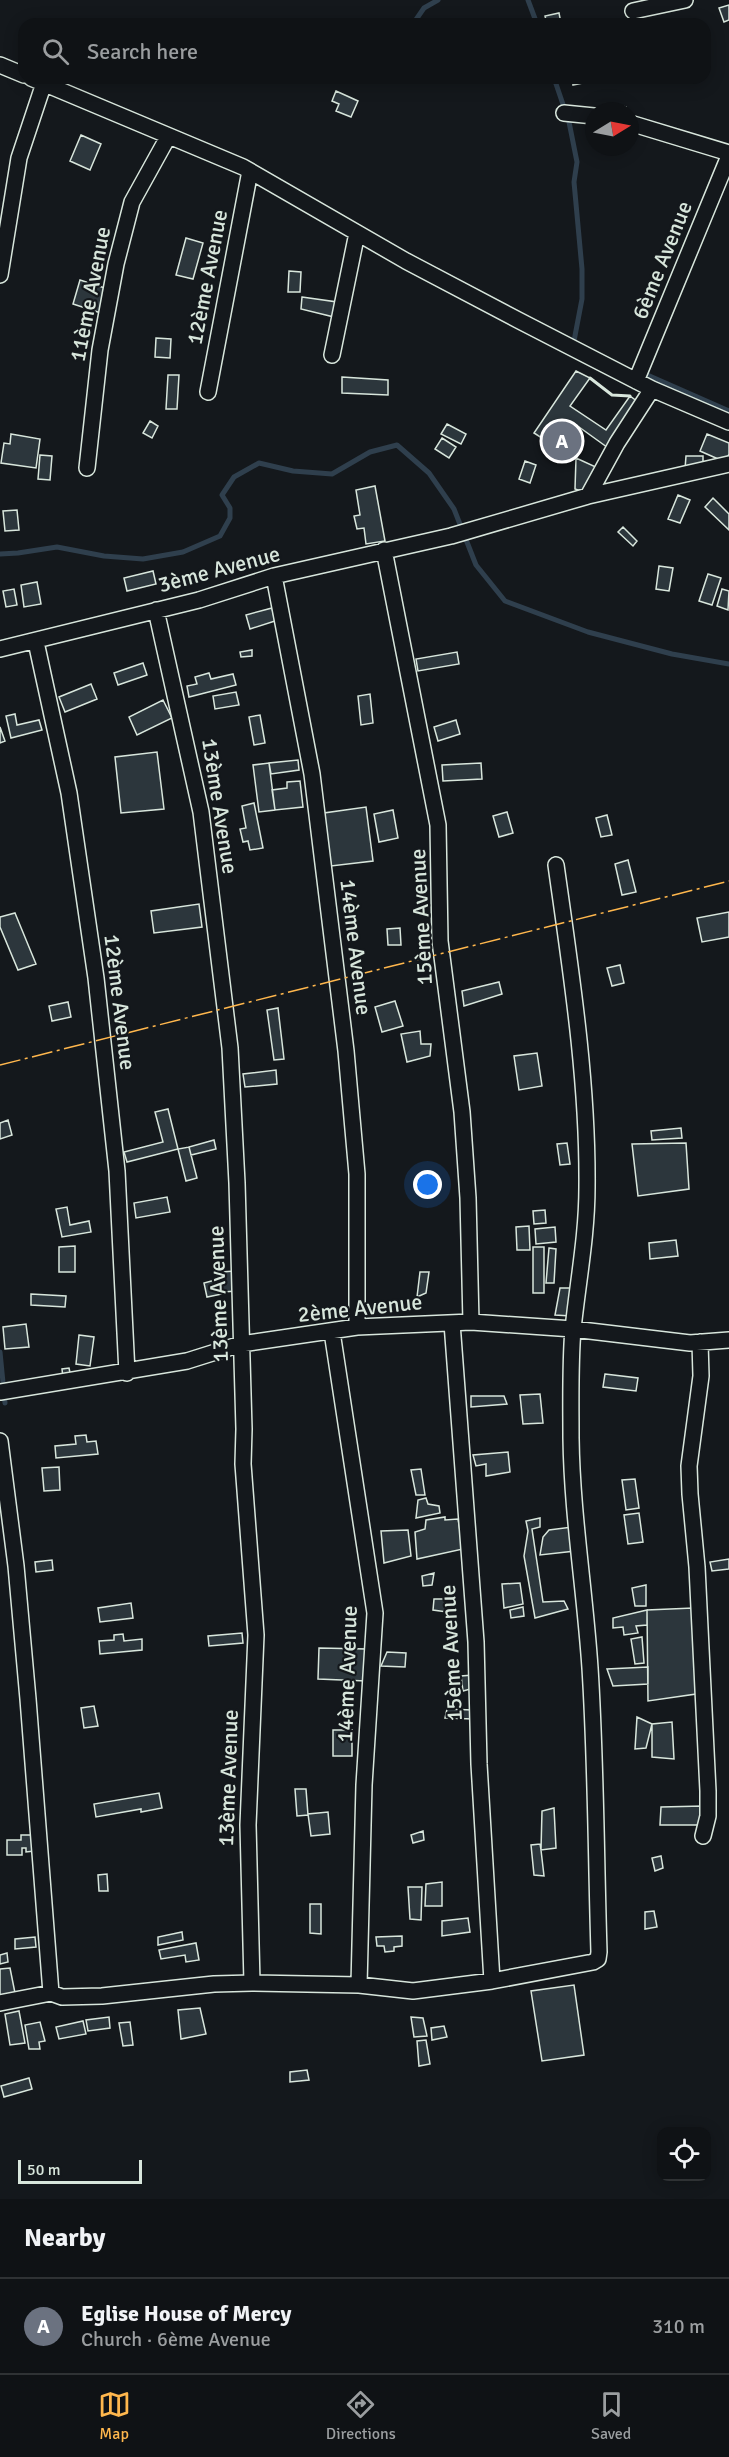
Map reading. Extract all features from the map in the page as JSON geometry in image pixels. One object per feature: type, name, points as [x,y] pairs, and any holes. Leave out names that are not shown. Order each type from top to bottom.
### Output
[{"type":"street","points":[[633,11],[685,0]]},
{"type":"street","points":[[0,65],[18,72]]},
{"type":"street","points":[[0,275],[18,158],[37,84]]},
{"type":"street","points":[[47,84],[250,171],[426,272],[652,389],[729,422]]},
{"type":"street","points":[[564,112],[585,115]]},
{"type":"street","points":[[639,126],[729,155]]},
{"type":"street","name":"11ème Avenue","points":[[87,468],[100,350],[116,264],[132,202],[168,137]]},
{"type":"street","name":"6ème Avenue","points":[[636,381],[729,155]]},
{"type":"street","name":"12ème Avenue","points":[[208,392],[250,171]]},
{"type":"street","points":[[332,355],[357,233]]},
{"type":"street","points":[[588,496],[617,443],[652,389]]},
{"type":"street","name":"3ème Avenue","points":[[0,649],[36,642],[199,600],[274,576],[451,536],[588,496],[729,464]]},
{"type":"street","name":"15ème Avenue","points":[[384,550],[438,825],[440,941],[462,1112],[468,1198],[471,1322]]},
{"type":"street","name":"14ème Avenue","points":[[274,576],[312,774],[346,1051],[357,1174],[357,1327]]},
{"type":"street","name":"13ème Avenue","points":[[156,610],[201,812],[229,1036],[237,1183],[243,1464],[256,1635],[248,1825],[252,1983]]},
{"type":"street","name":"12ème Avenue","points":[[36,642],[69,793],[96,978],[117,1171],[127,1373]]},
{"type":"street","points":[[0,2003],[51,1993],[62,1997],[102,1996],[214,1984],[359,1985],[413,1991],[492,1981],[593,1962],[598,1959],[595,1768],[590,1668],[573,1485],[571,1398],[573,1329],[580,1280],[587,1184],[582,1081],[573,987],[556,866]]},
{"type":"street","name":"2ème Avenue","points":[[0,1392],[60,1381],[127,1373],[187,1361],[241,1344],[357,1327],[471,1322],[573,1329],[700,1342],[729,1340]]},
{"type":"street","name":"15ème Avenue","points":[[452,1323],[476,1642],[479,1764],[492,1981]]},
{"type":"street","name":"14ème Avenue","points":[[332,1332],[375,1613],[364,1785],[359,1985]]},
{"type":"street","points":[[700,1342],[700,1387],[689,1466],[697,1567],[708,1791],[708,1816],[703,1836]]},
{"type":"street","points":[[0,1441],[16,1566],[51,1993]]},
{"type":"building","points":[[729,5],[729,20],[724,22],[719,8]]},
{"type":"building","points":[[559,13],[560,18],[546,18],[545,16]]},
{"type":"building","points":[[336,91],[358,101],[351,117],[336,111],[339,104],[332,101]]},
{"type":"building","points":[[81,135],[101,144],[90,170],[70,161]]},
{"type":"building","points":[[186,238],[203,243],[193,279],[176,275]]},
{"type":"building","points":[[289,271],[301,272],[300,292],[288,292]]},
{"type":"building","points":[[80,280],[111,290],[104,314],[73,304]]},
{"type":"building","points":[[302,297],[337,302],[334,317],[301,309]]},
{"type":"building","points":[[156,338],[171,339],[170,358],[155,357]]},
{"type":"building","points":[[576,371],[590,378],[570,406],[606,430],[630,396],[642,405],[611,450],[579,427],[562,451],[534,433]]},
{"type":"building","points":[[168,375],[179,375],[177,409],[166,409]]},
{"type":"building","points":[[342,377],[388,380],[388,395],[342,393]]},
{"type":"building","points":[[150,421],[158,426],[152,438],[143,433]]},
{"type":"building","points":[[447,424],[466,434],[461,444],[441,434]]},
{"type":"building","points":[[11,434],[40,439],[36,468],[1,463],[4,443],[10,444]]},
{"type":"building","points":[[707,434],[729,443],[729,454],[725,462],[700,451]]},
{"type":"building","points":[[442,438],[456,447],[449,458],[435,449]]},
{"type":"building","points":[[40,455],[52,456],[50,480],[38,479]]},
{"type":"building","points":[[686,456],[703,456],[703,470],[685,469]]},
{"type":"building","points":[[576,458],[598,468],[584,492],[575,489]]},
{"type":"building","points":[[525,461],[536,465],[530,483],[519,479]]},
{"type":"building","points":[[375,486],[385,541],[366,544],[364,528],[357,529],[354,516],[360,515],[356,490]]},
{"type":"building","points":[[678,495],[690,500],[680,523],[668,519]]},
{"type":"building","points":[[713,498],[729,514],[729,530],[705,507]]},
{"type":"building","points":[[17,510],[19,530],[5,531],[3,511]]},
{"type":"building","points":[[623,527],[637,541],[633,546],[618,532]]},
{"type":"building","points":[[659,566],[673,568],[669,591],[656,589]]},
{"type":"building","points":[[153,571],[156,584],[127,591],[124,578]]},
{"type":"building","points":[[708,574],[721,578],[712,605],[699,601]]},
{"type":"building","points":[[37,582],[41,604],[24,607],[21,585]]},
{"type":"building","points":[[14,589],[17,605],[6,607],[3,591]]},
{"type":"building","points":[[722,589],[729,591],[728,610],[717,606]]},
{"type":"building","points":[[272,608],[275,621],[250,629],[246,615]]},
{"type":"building","points":[[252,650],[252,656],[241,657],[240,652]]},
{"type":"building","points":[[457,652],[459,664],[418,671],[416,659]]},
{"type":"building","points":[[143,663],[147,675],[118,685],[114,673]]},
{"type":"building","points":[[209,673],[211,679],[233,674],[236,685],[189,697],[187,686],[197,684],[195,677]]},
{"type":"building","points":[[91,684],[97,699],[65,712],[59,697]]},
{"type":"building","points":[[236,692],[239,705],[215,709],[213,696]]},
{"type":"building","points":[[370,694],[373,723],[361,725],[358,696]]},
{"type":"building","points":[[163,700],[172,718],[137,735],[129,717]]},
{"type":"building","points":[[15,714],[17,725],[39,720],[42,730],[11,738],[6,716]]},
{"type":"building","points":[[260,715],[265,743],[254,745],[249,717]]},
{"type":"building","points":[[456,720],[460,734],[438,741],[434,727]]},
{"type":"building","points":[[0,727],[5,741],[0,743]]},
{"type":"building","points":[[157,752],[164,809],[121,813],[115,757]]},
{"type":"building","points":[[298,760],[299,770],[271,774],[269,763]]},
{"type":"building","points":[[269,763],[275,810],[259,812],[253,765]]},
{"type":"building","points":[[481,763],[482,779],[443,781],[442,765]]},
{"type":"building","points":[[300,781],[303,807],[275,810],[272,790],[287,788],[287,782]]},
{"type":"building","points":[[254,803],[263,848],[250,850],[248,841],[243,842],[240,829],[246,828],[242,806]]},
{"type":"building","points":[[366,807],[373,861],[331,866],[324,813]]},
{"type":"building","points":[[393,810],[398,838],[379,842],[374,814]]},
{"type":"building","points":[[507,812],[513,833],[499,837],[493,816]]},
{"type":"building","points":[[607,815],[612,835],[601,837],[596,818]]},
{"type":"building","points":[[628,860],[636,892],[622,895],[615,864]]},
{"type":"building","points":[[199,904],[202,927],[154,933],[151,911]]},
{"type":"building","points":[[729,912],[729,937],[702,942],[697,918]]},
{"type":"building","points":[[15,913],[36,964],[18,970],[0,927],[0,917]]},
{"type":"building","points":[[400,928],[401,945],[388,945],[387,929]]},
{"type":"building","points":[[620,965],[624,983],[612,986],[607,968]]},
{"type":"building","points":[[499,982],[502,994],[464,1006],[462,991]]},
{"type":"building","points":[[395,1001],[403,1026],[382,1032],[375,1007]]},
{"type":"building","points":[[68,1002],[71,1017],[52,1021],[49,1006]]},
{"type":"building","points":[[278,1008],[284,1059],[274,1060],[267,1010]]},
{"type":"building","points":[[420,1031],[421,1044],[431,1044],[430,1056],[407,1062],[401,1034]]},
{"type":"building","points":[[537,1053],[542,1086],[519,1090],[514,1056]]},
{"type":"building","points":[[276,1070],[277,1084],[245,1087],[243,1074]]},
{"type":"building","points":[[168,1109],[178,1149],[127,1162],[124,1152],[163,1142],[155,1112]]},
{"type":"building","points":[[8,1120],[12,1135],[0,1139],[0,1123]]},
{"type":"building","points":[[681,1128],[682,1138],[652,1140],[651,1131]]},
{"type":"building","points":[[214,1140],[216,1149],[191,1155],[189,1147]]},
{"type":"building","points":[[567,1143],[570,1164],[560,1165],[557,1144]]},
{"type":"building","points":[[686,1143],[689,1189],[638,1196],[632,1144]]},
{"type":"building","points":[[189,1147],[197,1178],[186,1181],[178,1149]]},
{"type":"building","points":[[167,1197],[170,1212],[136,1218],[134,1203]]},
{"type":"building","points":[[67,1207],[70,1225],[89,1221],[91,1232],[62,1237],[56,1209]]},
{"type":"building","points":[[545,1210],[546,1223],[534,1224],[533,1211]]},
{"type":"building","points":[[529,1226],[530,1250],[517,1250],[516,1227]]},
{"type":"building","points":[[555,1227],[556,1242],[536,1244],[535,1229]]},
{"type":"building","points":[[676,1240],[678,1256],[650,1259],[649,1243]]},
{"type":"building","points":[[75,1246],[75,1272],[59,1272],[59,1247]]},
{"type":"building","points":[[533,1247],[544,1247],[544,1293],[533,1293]]},
{"type":"building","points":[[549,1248],[556,1249],[554,1283],[546,1283]]},
{"type":"building","points":[[235,1271],[236,1291],[223,1292],[221,1272]]},
{"type":"building","points":[[420,1272],[429,1272],[426,1293],[417,1297]]},
{"type":"building","points":[[219,1279],[222,1294],[207,1297],[204,1283]]},
{"type":"building","points":[[560,1288],[573,1288],[571,1316],[555,1315]]},
{"type":"building","points":[[31,1294],[66,1296],[65,1307],[31,1305]]},
{"type":"building","points":[[26,1324],[29,1347],[5,1349],[3,1327]]},
{"type":"building","points":[[79,1335],[94,1337],[90,1366],[76,1364]]},
{"type":"building","points":[[69,1368],[71,1377],[63,1378],[62,1369]]},
{"type":"building","points":[[605,1374],[638,1378],[636,1391],[603,1387]]},
{"type":"building","points":[[540,1394],[543,1423],[523,1424],[520,1395]]},
{"type":"building","points":[[471,1396],[504,1396],[507,1404],[471,1407]]},
{"type":"building","points":[[86,1435],[87,1442],[96,1441],[98,1454],[56,1458],[55,1446],[76,1444],[75,1436]]},
{"type":"building","points":[[508,1452],[510,1472],[486,1476],[486,1464],[476,1466],[473,1455]]},
{"type":"building","points":[[59,1467],[60,1490],[44,1491],[42,1468]]},
{"type":"building","points":[[421,1469],[425,1495],[416,1495],[411,1470]]},
{"type":"building","points":[[635,1479],[639,1508],[626,1510],[622,1480]]},
{"type":"building","points":[[426,1498],[428,1504],[439,1506],[440,1513],[416,1518],[418,1500]]},
{"type":"building","points":[[639,1513],[643,1542],[628,1544],[624,1515]]},
{"type":"building","points":[[445,1517],[445,1520],[458,1519],[463,1549],[417,1559],[415,1532],[425,1529],[426,1520]]},
{"type":"building","points":[[540,1518],[540,1527],[532,1529],[543,1602],[564,1601],[568,1609],[535,1618],[524,1556],[528,1531],[526,1521]]},
{"type":"building","points":[[572,1527],[575,1551],[540,1555],[543,1537],[549,1530]]},
{"type":"building","points":[[408,1530],[411,1556],[384,1563],[381,1531]]},
{"type":"building","points":[[729,1559],[729,1569],[712,1571],[710,1562]]},
{"type":"building","points":[[52,1560],[53,1570],[36,1572],[35,1562]]},
{"type":"building","points":[[434,1573],[432,1585],[423,1586],[422,1576]]},
{"type":"building","points":[[520,1583],[523,1604],[504,1608],[502,1584]]},
{"type":"building","points":[[646,1585],[646,1606],[635,1606],[632,1588]]},
{"type":"building","points":[[434,1599],[448,1599],[447,1612],[433,1610]]},
{"type":"building","points":[[131,1603],[133,1618],[100,1622],[98,1608]]},
{"type":"building","points":[[523,1607],[524,1616],[511,1618],[510,1610]]},
{"type":"building","points":[[693,1608],[696,1694],[648,1701],[647,1610]]},
{"type":"building","points":[[647,1610],[647,1625],[636,1626],[638,1633],[624,1635],[623,1627],[613,1628],[613,1618]]},
{"type":"building","points":[[242,1633],[243,1643],[209,1646],[208,1636]]},
{"type":"building","points":[[123,1634],[124,1641],[142,1639],[142,1650],[100,1654],[99,1641],[114,1640],[114,1635]]},
{"type":"building","points":[[642,1637],[644,1663],[635,1664],[631,1639]]},
{"type":"building","points":[[319,1648],[367,1649],[366,1681],[318,1679]]},
{"type":"building","points":[[387,1652],[406,1653],[405,1667],[381,1666]]},
{"type":"building","points":[[648,1667],[648,1684],[613,1686],[607,1669]]},
{"type":"building","points":[[473,1675],[474,1688],[463,1691],[461,1676]]},
{"type":"building","points":[[94,1706],[98,1726],[84,1728],[81,1708]]},
{"type":"building","points":[[447,1709],[472,1710],[473,1719],[445,1718]]},
{"type":"building","points":[[637,1717],[652,1724],[646,1748],[635,1749]]},
{"type":"building","points":[[672,1722],[674,1759],[652,1757],[652,1724]]},
{"type":"building","points":[[333,1730],[352,1730],[352,1756],[333,1756]]},
{"type":"building","points":[[295,1789],[306,1789],[308,1815],[297,1816]]},
{"type":"building","points":[[159,1793],[162,1808],[141,1812],[141,1809],[96,1817],[94,1804]]},
{"type":"building","points":[[703,1806],[704,1825],[660,1825],[661,1807]]},
{"type":"building","points":[[554,1808],[556,1848],[541,1850],[542,1811]]},
{"type":"building","points":[[328,1812],[330,1834],[311,1836],[308,1814]]},
{"type":"building","points":[[423,1831],[424,1840],[413,1843],[411,1835]]},
{"type":"building","points":[[21,1835],[33,1835],[34,1851],[26,1852],[26,1848],[22,1848],[22,1855],[7,1855],[7,1840],[21,1840]]},
{"type":"building","points":[[540,1844],[544,1876],[534,1875],[531,1845]]},
{"type":"building","points":[[661,1856],[663,1868],[655,1871],[652,1858]]},
{"type":"building","points":[[107,1874],[108,1891],[99,1891],[98,1875]]},
{"type":"building","points":[[442,1882],[442,1906],[425,1906],[426,1884]]},
{"type":"building","points":[[408,1887],[422,1887],[421,1920],[410,1919]]},
{"type":"building","points":[[310,1904],[321,1904],[321,1934],[310,1933]]},
{"type":"building","points":[[654,1911],[657,1927],[645,1929],[645,1912]]},
{"type":"building","points":[[468,1918],[470,1932],[442,1936],[442,1921]]},
{"type":"building","points":[[182,1932],[183,1940],[158,1945],[158,1937]]},
{"type":"building","points":[[402,1936],[402,1946],[394,1947],[394,1951],[385,1952],[384,1946],[377,1946],[376,1937]]},
{"type":"building","points":[[35,1937],[36,1947],[15,1949],[15,1939]]},
{"type":"building","points":[[196,1943],[199,1960],[186,1962],[185,1955],[161,1959],[159,1950]]},
{"type":"building","points":[[7,1953],[8,1962],[0,1964],[0,1955]]},
{"type":"building","points":[[10,1968],[15,1993],[0,1996],[0,1969]]},
{"type":"building","points":[[574,1985],[584,2055],[542,2061],[531,1991]]},
{"type":"building","points":[[200,2008],[206,2034],[181,2039],[178,2010]]},
{"type":"building","points":[[19,2011],[25,2043],[10,2045],[5,2014]]},
{"type":"building","points":[[109,2017],[110,2028],[88,2031],[86,2020]]},
{"type":"building","points":[[411,2017],[423,2018],[427,2036],[414,2037]]},
{"type":"building","points":[[83,2021],[86,2034],[59,2039],[56,2027]]},
{"type":"building","points":[[40,2022],[45,2041],[39,2042],[40,2049],[29,2049],[25,2025]]},
{"type":"building","points":[[130,2022],[133,2045],[123,2046],[119,2023]]},
{"type":"building","points":[[444,2026],[447,2037],[432,2040],[431,2028]]},
{"type":"building","points":[[426,2040],[430,2064],[419,2066],[417,2041]]},
{"type":"building","points":[[307,2070],[309,2080],[290,2082],[290,2072]]},
{"type":"building","points":[[29,2078],[32,2089],[4,2097],[1,2086]]},
{"type":"waterway","points":[[417,18],[424,8],[438,0]]},
{"type":"waterway","points":[[528,0],[535,18]]},
{"type":"waterway","points":[[556,84],[569,122],[577,162],[574,182],[582,269],[582,299],[574,341]]},
{"type":"waterway","points":[[647,369],[645,374],[729,411]]},
{"type":"waterway","points":[[0,554],[57,547],[104,556],[143,559],[183,552],[220,536],[230,518],[230,508],[222,495],[234,477],[259,463],[293,471],[332,474],[370,452],[397,445],[429,473],[454,509],[476,565],[505,601],[588,632],[672,654],[729,664]]},
{"type":"waterway","points":[[0,1352],[5,1403]]},
{"type":"wall","points":[[590,378],[612,395],[630,396]]},
{"type":"wall","points":[[562,451],[576,458]]},
{"type":"power","points":[[0,1065],[729,881]]},
{"type":"place","name":"Eglise House of Mercy","points":[[562,441]]}]
